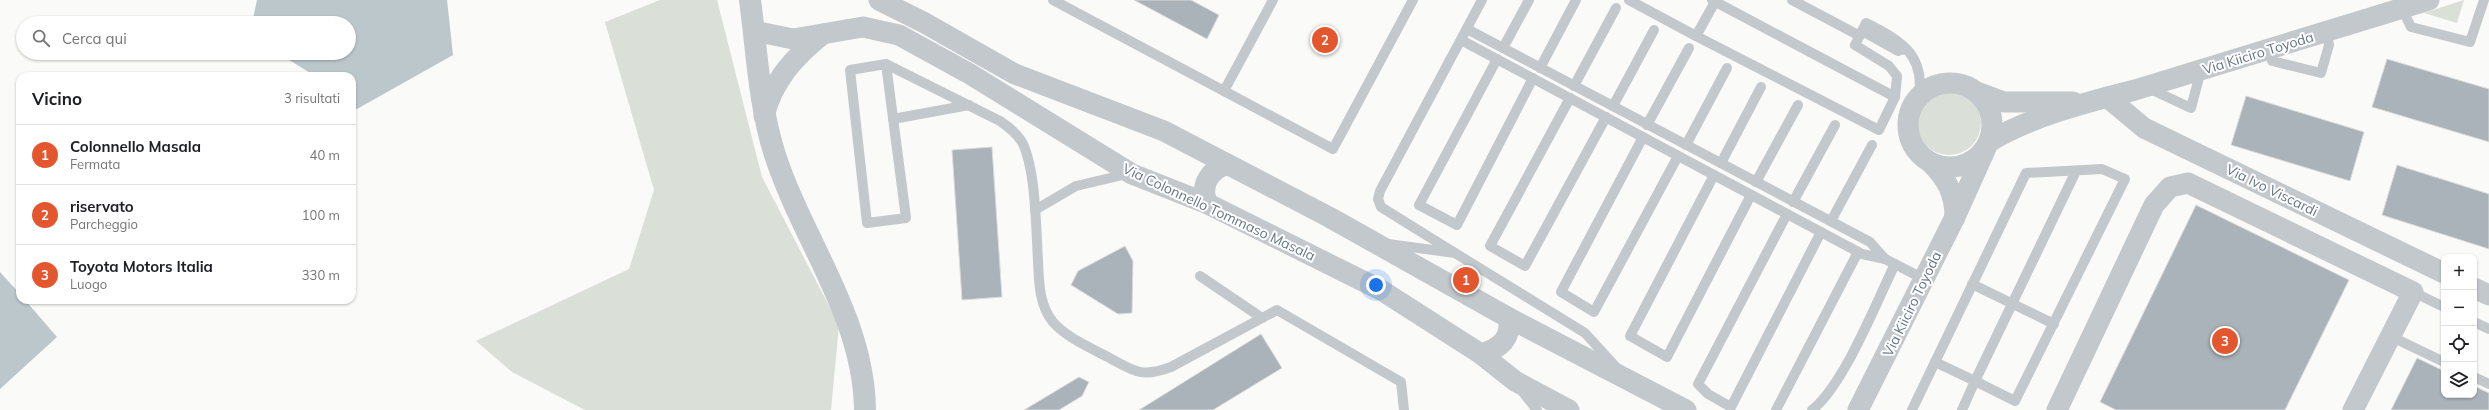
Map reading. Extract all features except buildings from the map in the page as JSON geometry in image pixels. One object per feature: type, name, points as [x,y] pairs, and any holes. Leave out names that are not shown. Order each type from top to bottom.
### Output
[{"type":"street","points":[[750,0],[764,116],[789,193],[845,314],[862,372],[865,410]]},
{"type":"street","points":[[879,0],[923,22],[1015,74],[1164,131],[1375,242],[1509,318],[1626,377],[1686,410]]},
{"type":"street","name":"Via Kiiciro Toyoda","points":[[1858,410],[1955,217],[1987,145],[2010,131],[2085,102],[2144,87],[2429,0]]},
{"type":"street","name":"Via Colonnello Tommaso Masala","points":[[764,116],[768,100],[793,59],[826,33],[862,27],[899,35],[970,74],[1132,174],[1208,204],[1381,290],[1481,354],[1515,381],[1569,410]]},
{"type":"street","points":[[754,31],[793,39],[826,33]]},
{"type":"street","points":[[1931,163],[1946,167],[1956,167],[1968,164],[1987,145],[1993,129],[1991,114],[1986,102],[1977,92],[1964,85],[1948,82],[1935,85],[1919,96],[1910,115],[1910,137],[1914,147],[1942,174],[1951,189],[1955,217]]},
{"type":"street","name":"Via Kiiciro Toyoda","points":[[1977,92],[2004,102],[2085,102]]},
{"type":"street","name":"Via Ivo Viscardi","points":[[2107,97],[2144,128],[2441,272]]},
{"type":"street","points":[[1208,204],[1204,194],[1206,182],[1215,170],[1227,164]]},
{"type":"street","points":[[2057,410],[2154,205],[2170,188],[2188,183],[2413,292],[2353,410]]},
{"type":"street","points":[[2477,289],[2489,295]]},
{"type":"street","points":[[1481,354],[1502,345],[1508,337],[1509,318]]},
{"type":"street","name":"Via Kiiciro Toyoda","points":[[1852,410],[1869,390]]},
{"type":"lane","points":[[1053,0],[1333,149],[1413,0]]},
{"type":"lane","points":[[1224,91],[1273,0]]},
{"type":"lane","points":[[1482,0],[1380,191],[1378,199],[1381,207],[1584,333],[1626,377]]},
{"type":"lane","points":[[1503,48],[1529,0]]},
{"type":"lane","points":[[1540,68],[1576,0]]},
{"type":"lane","points":[[1629,0],[1879,130],[1895,96],[1897,76],[1894,70],[1861,34]]},
{"type":"lane","points":[[1696,36],[1715,0],[1895,96]]},
{"type":"lane","points":[[1792,0],[1861,34],[1904,44],[1905,50],[1917,67],[1921,81],[1919,96]]},
{"type":"lane","points":[[2402,9],[2411,27],[2470,42],[2484,0]]},
{"type":"lane","points":[[1574,86],[1616,8]]},
{"type":"lane","points":[[1467,29],[1870,242],[1885,259]]},
{"type":"lane","points":[[1613,106],[1654,30]]},
{"type":"lane","points":[[2268,49],[2272,61],[2321,73],[2329,45],[2326,32]]},
{"type":"lane","points":[[1461,40],[1858,252],[1885,259],[1924,278]]},
{"type":"lane","points":[[1647,124],[1689,48]]},
{"type":"lane","points":[[1497,59],[1419,205],[1457,225],[1533,78]]},
{"type":"lane","points":[[886,64],[906,218],[868,223],[850,70],[886,64],[969,105],[1009,127],[1022,143],[1026,154],[1035,210],[1040,290],[1053,322],[1073,338],[1142,374],[1159,372],[1277,310],[1401,382],[1404,410]]},
{"type":"lane","points":[[1686,145],[1727,68]]},
{"type":"lane","points":[[2144,87],[2190,108],[2201,70]]},
{"type":"lane","points":[[1721,163],[1761,87]]},
{"type":"lane","points":[[1570,98],[1490,246],[1525,266],[1606,117]]},
{"type":"lane","points":[[893,119],[969,105]]},
{"type":"lane","points":[[1756,182],[1798,105]]},
{"type":"lane","points":[[1793,202],[1835,125]]},
{"type":"lane","points":[[1643,137],[1561,292],[1594,312],[1678,156]]},
{"type":"lane","points":[[1831,221],[1872,145]]},
{"type":"lane","points":[[1912,410],[1972,284],[2026,173],[2102,169],[2125,179],[2013,406],[1975,381],[1935,362]]},
{"type":"lane","points":[[1962,410],[2076,170]]},
{"type":"lane","points":[[1035,210],[1076,186],[1132,174]]},
{"type":"lane","points":[[1714,175],[1630,336],[1667,357],[1751,195]]},
{"type":"lane","points":[[1787,214],[1698,384],[1718,400],[1731,407],[1821,232]]},
{"type":"lane","points":[[1375,242],[1455,253]]},
{"type":"lane","points":[[1776,410],[1858,252]]},
{"type":"lane","points":[[1812,410],[1826,398],[1843,370],[1895,264]]},
{"type":"lane","points":[[1200,276],[1262,318]]},
{"type":"lane","points":[[1972,284],[2054,324]]},
{"type":"lane","points":[[2413,292],[2441,306]]},
{"type":"lane","points":[[2477,323],[2489,329]]},
{"type":"lane","points":[[2390,336],[2441,361]]},
{"type":"lane","points":[[2477,378],[2489,384]]},
{"type":"lane","points":[[1515,381],[1538,410]]},
{"type":"shaded area","points":[[257,0],[447,0],[453,55],[357,109],[356,72],[309,72],[289,60],[356,60],[356,16],[254,16]]},
{"type":"shaded area","points":[[660,0],[717,0],[762,177],[839,325],[831,410],[585,410],[512,372],[476,341],[629,269],[654,190],[605,22]]},
{"type":"shaded area","points":[[2464,0],[2457,23],[2424,13]]},
{"type":"shaded area","points":[[1943,91],[1955,91],[1972,100],[1979,111],[1981,123],[1979,135],[1972,146],[1955,155],[1943,155],[1931,150],[1922,141],[1917,129],[1917,117],[1922,105],[1931,96]]},
{"type":"shaded area","points":[[0,272],[16,290],[16,304],[28,304],[57,337],[0,389]]},
{"type":"place","name":"riservato","points":[[1325,40]]},
{"type":"place","name":"Colonnello Masala","points":[[1466,280]]},
{"type":"place","name":"Toyota Motors Italia","points":[[2225,341]]}]
